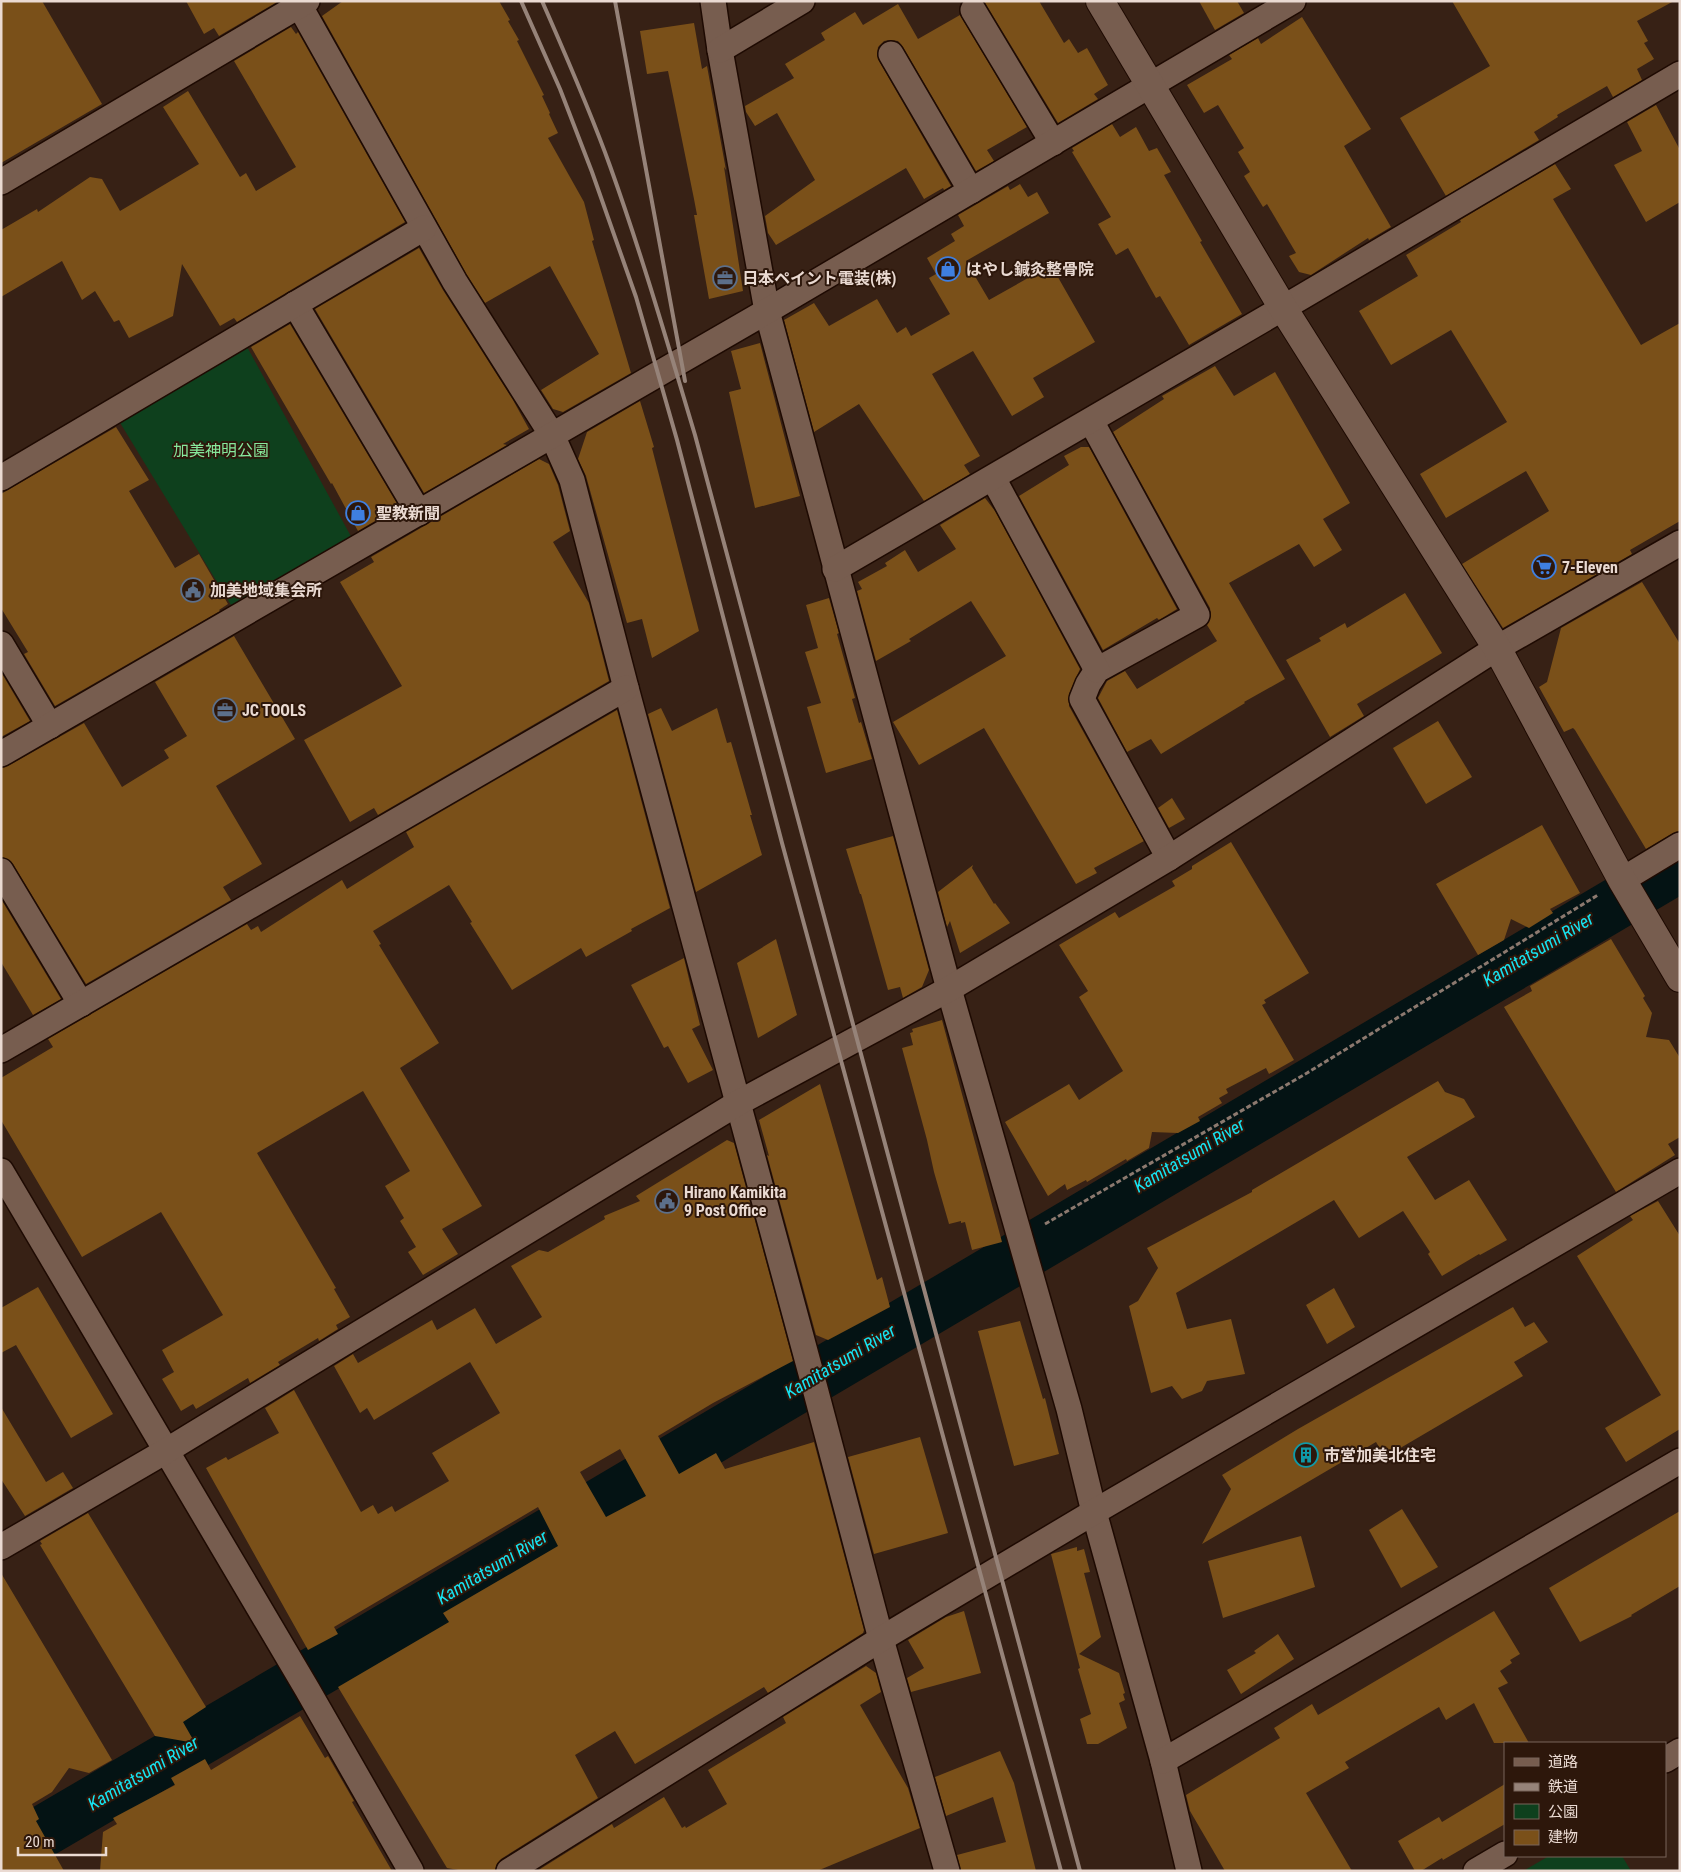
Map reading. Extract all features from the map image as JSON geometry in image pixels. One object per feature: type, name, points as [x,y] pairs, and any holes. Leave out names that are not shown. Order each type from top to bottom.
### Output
[{"type":"street","points":[[714,1],[720,50],[767,312],[949,989],[1069,1409],[1094,1512],[1163,1761],[1189,1871]]},
{"type":"street","points":[[720,50],[802,1]]},
{"type":"street","points":[[1100,1],[1283,308],[1497,648],[1628,890],[1680,978]]},
{"type":"street","points":[[1,754],[767,312],[1292,1]]},
{"type":"street","points":[[1,182],[301,3],[455,282],[552,435],[572,480],[881,1639],[947,1871]]},
{"type":"street","points":[[973,10],[1053,143]]},
{"type":"street","points":[[891,54],[971,191]]},
{"type":"street","points":[[835,570],[1680,74]]},
{"type":"street","points":[[1,478],[424,228]]},
{"type":"street","points":[[296,304],[419,513]]},
{"type":"street","points":[[1091,420],[1197,614],[1097,670],[1088,684],[1082,699],[1168,858]]},
{"type":"street","points":[[993,478],[1097,670]]},
{"type":"street","points":[[1,1548],[166,1451],[738,1103],[949,989],[1168,858],[1497,648],[1680,543]]},
{"type":"street","points":[[1,644],[50,726]]},
{"type":"street","points":[[1,1050],[626,688]]},
{"type":"street","points":[[1628,890],[1680,846]]},
{"type":"street","points":[[1,871],[81,1004]]},
{"type":"street","points":[[1,1171],[301,1679],[411,1871]]},
{"type":"street","points":[[508,1871],[881,1639],[1094,1512],[1680,1171]]},
{"type":"street","points":[[1163,1761],[1680,1461]]},
{"type":"street","points":[[1666,1759],[1680,1751]]},
{"type":"street","points":[[1476,1871],[1504,1855]]},
{"type":"path","points":[[1023,1248],[1306,1073],[1628,890]]},
{"type":"green space","name":"加美神明公園","points":[[246,345],[353,540],[234,610],[119,421]]},
{"type":"green space","points":[[1547,1857],[1623,1857],[1631,1871],[1523,1871]]},
{"type":"building","points":[[1,1],[42,1],[102,104],[1,163]]},
{"type":"building","points":[[186,1],[277,2],[219,36],[214,28],[204,34]]},
{"type":"building","points":[[343,1],[499,1],[510,20],[508,21],[519,40],[517,41],[544,95],[542,96],[558,133],[548,138],[584,202],[594,240],[592,241],[631,373],[563,412],[553,409],[541,390],[599,354],[550,266],[485,303],[467,275],[322,16]]},
{"type":"building","points":[[984,1],[1039,1],[1064,43],[1069,39],[1078,53],[1087,48],[1108,85],[1094,94],[1098,99],[1058,123]]},
{"type":"building","points":[[1199,1],[1237,1],[1244,13],[1215,30]]},
{"type":"building","points":[[1452,1],[1674,1],[1637,21],[1648,41],[1644,43],[1654,59],[1637,69],[1642,80],[1613,97],[1607,86],[1557,115],[1558,117],[1534,132],[1539,140],[1446,196],[1400,118],[1490,66]]},
{"type":"building","points":[[898,4],[918,39],[960,15],[1027,127],[987,150],[994,161],[976,171],[903,47],[898,41],[884,41],[878,47],[877,55],[879,61],[951,186],[944,190],[943,188],[924,199],[906,168],[776,245],[768,233],[765,216],[815,180],[777,113],[755,126],[746,112],[745,106],[794,78],[785,64],[825,40],[821,33],[855,12],[863,25]]},
{"type":"building","points":[[1302,17],[1371,129],[1344,146],[1391,227],[1369,240],[1368,238],[1311,275],[1299,272],[1289,256],[1296,253],[1267,204],[1263,207],[1244,176],[1250,172],[1238,152],[1244,148],[1218,105],[1204,113],[1187,85],[1232,59],[1229,55],[1258,38],[1261,44]]},
{"type":"building","points":[[694,23],[702,69],[707,66],[726,170],[724,167],[743,291],[709,299],[694,215],[697,215],[668,71],[647,74],[640,31]]},
{"type":"building","points":[[291,27],[296,34],[298,32],[405,222],[237,322],[234,318],[220,326],[182,264],[173,316],[129,338],[119,320],[114,322],[95,291],[82,300],[62,261],[1,297],[1,230],[37,209],[38,212],[90,177],[102,179],[120,211],[199,164],[163,107],[188,91],[240,177],[246,173],[256,191],[296,167],[234,61]]},
{"type":"building","points":[[1656,105],[1680,150],[1680,202],[1646,222],[1614,165],[1642,151],[1627,122]]},
{"type":"building","points":[[1112,124],[1120,137],[1136,127],[1149,151],[1157,148],[1171,172],[1164,175],[1242,314],[1189,345],[1160,296],[1156,298],[1128,248],[1116,255],[1098,224],[1111,217],[1072,152],[1074,151],[1072,148]]},
{"type":"building","points":[[1555,164],[1571,189],[1553,199],[1641,345],[1680,323],[1680,521],[1630,550],[1632,554],[1503,628],[1462,564],[1549,511],[1526,471],[1446,518],[1420,474],[1507,422],[1451,330],[1391,365],[1359,311],[1418,276],[1406,255],[1461,222],[1460,220]]},
{"type":"building","points":[[1020,184],[1028,197],[1037,192],[1049,213],[966,261],[989,300],[1051,265],[1095,342],[1033,378],[1044,397],[1012,416],[973,351],[932,374],[980,456],[964,465],[970,474],[924,501],[859,404],[814,432],[784,320],[814,303],[829,326],[877,299],[897,333],[906,327],[911,336],[950,314],[929,278],[936,274],[927,258],[955,241],[951,234],[964,226],[958,215],[1008,186],[1010,190]]},
{"type":"building","points":[[419,248],[529,429],[503,444],[507,445],[424,493],[315,309]]},
{"type":"building","points":[[290,324],[399,507],[358,531],[332,483],[251,347]]},
{"type":"building","points":[[760,343],[800,496],[755,508],[729,392],[741,389],[731,351]]},
{"type":"building","points":[[1215,366],[1234,396],[1275,372],[1350,503],[1323,519],[1342,550],[1314,567],[1299,544],[1229,583],[1285,679],[1244,702],[1161,754],[1151,739],[1127,752],[1098,698],[1107,681],[1125,671],[1137,689],[1217,641],[1207,625],[1211,616],[1210,608],[1113,432],[1164,399],[1162,396]]},
{"type":"building","points":[[640,401],[654,447],[652,448],[699,631],[652,658],[642,619],[627,623],[586,476],[578,459],[587,432]]},
{"type":"building","points":[[116,427],[149,480],[129,491],[175,568],[199,554],[228,604],[220,611],[55,706],[24,654],[28,652],[1,608],[1,494]]},
{"type":"building","points":[[1081,447],[1089,447],[1177,609],[1159,620],[1157,618],[1103,650],[1019,496],[1069,465],[1064,456]]},
{"type":"building","points":[[539,459],[549,464],[558,485],[570,531],[553,542],[589,603],[609,681],[378,815],[374,808],[350,822],[304,740],[402,686],[340,582],[374,562],[371,557]]},
{"type":"building","points":[[985,498],[995,511],[1080,669],[1069,694],[1069,706],[1144,841],[1094,868],[1097,873],[1076,884],[984,728],[919,765],[893,722],[1006,656],[971,601],[909,639],[911,641],[876,661],[857,591],[862,589],[858,582],[887,566],[885,563],[905,550],[918,572],[956,549],[940,525]]},
{"type":"building","points":[[1642,582],[1680,644],[1680,831],[1673,833],[1646,849],[1575,730],[1573,728],[1564,732],[1539,687],[1547,682],[1561,628]]},
{"type":"building","points":[[1405,593],[1442,653],[1357,704],[1364,716],[1330,737],[1286,660],[1321,641],[1319,638],[1345,623],[1347,628]]},
{"type":"building","points":[[829,598],[855,698],[852,699],[872,759],[826,773],[807,707],[821,703],[805,652],[818,648],[806,605]]},
{"type":"building","points":[[234,636],[295,739],[216,786],[262,864],[223,887],[231,900],[86,984],[13,864],[8,859],[1,857],[1,768],[8,766],[84,723],[122,787],[169,758],[164,750],[187,736],[155,682]]},
{"type":"building","points":[[1,672],[30,721],[1,737]]},
{"type":"building","points":[[661,708],[672,731],[717,708],[727,743],[731,742],[762,855],[696,892],[648,714]]},
{"type":"building","points":[[617,710],[670,908],[631,929],[632,931],[586,957],[581,948],[512,990],[470,923],[472,922],[449,885],[373,931],[381,944],[379,945],[439,1043],[400,1068],[482,1206],[442,1229],[458,1254],[423,1275],[408,1252],[416,1247],[400,1221],[404,1218],[385,1186],[410,1171],[363,1091],[257,1153],[336,1288],[334,1289],[350,1317],[336,1325],[338,1329],[319,1341],[318,1338],[278,1362],[280,1365],[250,1383],[248,1378],[196,1409],[193,1404],[181,1411],[162,1379],[174,1372],[162,1350],[223,1315],[161,1212],[82,1257],[1,1120],[1,1078],[53,1047],[48,1039],[247,924],[251,930],[258,926],[261,932],[342,880],[347,889],[414,847],[406,832]]},
{"type":"building","points":[[1438,721],[1472,777],[1426,804],[1393,748]]},
{"type":"building","points":[[1172,798],[1185,819],[1169,828],[1158,808]]},
{"type":"building","points":[[1542,825],[1580,893],[1550,909],[1553,913],[1529,928],[1511,919],[1504,940],[1478,955],[1436,884]]},
{"type":"building","points":[[893,836],[929,970],[922,987],[903,998],[900,987],[888,990],[861,894],[846,849]]},
{"type":"building","points":[[1231,842],[1309,973],[1264,1000],[1266,1003],[1262,1005],[1294,1060],[1269,1074],[1266,1068],[1226,1089],[1228,1093],[1219,1098],[1222,1103],[1198,1117],[1200,1121],[1178,1133],[1152,1132],[1149,1148],[1087,1182],[1086,1180],[1067,1190],[1065,1184],[1048,1196],[1005,1122],[1069,1084],[1079,1100],[1123,1071],[1079,997],[1088,991],[1059,945],[1115,912],[1119,918],[1175,886],[1172,881]]},
{"type":"building","points":[[973,865],[972,868],[994,904],[1010,923],[960,953],[950,921],[947,927],[938,892]]},
{"type":"building","points":[[1,899],[61,999],[33,1015],[1,962]]},
{"type":"building","points":[[776,939],[797,1015],[758,1038],[737,963]]},
{"type":"building","points":[[1611,939],[1645,996],[1643,998],[1652,1013],[1646,1037],[1669,1040],[1680,1058],[1680,1137],[1668,1144],[1675,1155],[1616,1192],[1504,1007],[1532,991],[1530,986]]},
{"type":"building","points":[[684,958],[700,1025],[692,1029],[713,1070],[688,1083],[668,1046],[664,1048],[631,985]]},
{"type":"building","points":[[942,1020],[1002,1242],[972,1250],[965,1222],[949,1224],[902,1048],[913,1045],[910,1033],[913,1032],[912,1029]]},
{"type":"building","points":[[1438,1081],[1445,1092],[1464,1099],[1475,1117],[1407,1157],[1435,1200],[1469,1180],[1507,1240],[1442,1276],[1428,1254],[1430,1252],[1403,1211],[1359,1238],[1334,1200],[1176,1293],[1187,1329],[1231,1319],[1245,1374],[1207,1381],[1202,1391],[1182,1399],[1172,1386],[1151,1393],[1129,1306],[1138,1301],[1158,1268],[1147,1248],[1252,1192],[1252,1190]]},
{"type":"building","points":[[820,1084],[877,1280],[882,1277],[890,1307],[828,1340],[816,1335],[759,1120]]},
{"type":"building","points":[[727,1140],[734,1143],[793,1361],[713,1403],[658,1436],[679,1474],[716,1453],[725,1469],[814,1442],[864,1630],[863,1633],[768,1693],[764,1687],[635,1764],[615,1731],[575,1755],[598,1798],[501,1859],[495,1871],[464,1871],[447,1868],[338,1687],[449,1622],[443,1613],[558,1546],[538,1507],[334,1627],[338,1634],[308,1650],[206,1468],[226,1457],[228,1460],[279,1433],[265,1408],[294,1390],[361,1512],[373,1505],[378,1514],[392,1506],[395,1512],[449,1481],[432,1453],[500,1413],[470,1362],[374,1420],[367,1408],[360,1413],[334,1366],[353,1354],[358,1363],[432,1320],[437,1330],[475,1308],[496,1344],[542,1317],[511,1266],[539,1250],[548,1252],[605,1219],[604,1216],[640,1201],[636,1196]],"holes":[[[620,1449],[646,1496],[606,1517],[580,1472]]]},
{"type":"building","points":[[1658,1201],[1680,1236],[1680,1429],[1626,1462],[1605,1428],[1661,1395],[1577,1256],[1633,1220],[1630,1216]]},
{"type":"building","points":[[38,1287],[113,1414],[71,1438],[16,1345],[1,1353],[1,1308]]},
{"type":"building","points":[[1334,1288],[1355,1327],[1327,1344],[1306,1305]]},
{"type":"building","name":"市営加美北住宅","points":[[1513,1307],[1525,1327],[1534,1322],[1548,1342],[1514,1362],[1523,1376],[1385,1457],[1376,1442],[1202,1544],[1231,1489],[1222,1475],[1298,1429]]},
{"type":"building","points":[[1020,1321],[1043,1399],[1045,1398],[1059,1454],[1014,1466],[978,1331]]},
{"type":"building","points":[[1,1407],[46,1482],[63,1472],[73,1488],[25,1516],[1,1479]]},
{"type":"building","points":[[920,1437],[948,1533],[874,1554],[848,1457]]},
{"type":"building","points":[[1402,1509],[1438,1567],[1401,1588],[1369,1530]]},
{"type":"building","points":[[1680,1511],[1680,1586],[1632,1616],[1580,1642],[1549,1588]]},
{"type":"building","points":[[88,1513],[206,1707],[183,1722],[195,1743],[155,1736],[40,1545],[42,1544],[40,1541]]},
{"type":"building","points":[[1301,1536],[1315,1587],[1223,1618],[1208,1561]]},
{"type":"building","points":[[1077,1547],[1077,1551],[1084,1549],[1090,1572],[1084,1573],[1101,1637],[1079,1654],[1119,1673],[1125,1693],[1123,1694],[1125,1700],[1119,1703],[1127,1728],[1098,1744],[1087,1744],[1080,1719],[1091,1714],[1078,1669],[1080,1668],[1051,1554]]},
{"type":"building","points":[[1,1573],[112,1760],[89,1773],[69,1768],[52,1792],[32,1804],[39,1819],[36,1821],[64,1871],[1,1871]]},
{"type":"building","points":[[964,1611],[981,1673],[911,1692],[907,1678],[924,1668],[908,1640],[946,1617]]},
{"type":"building","points":[[1494,1611],[1520,1654],[1510,1660],[1512,1663],[1500,1671],[1508,1683],[1498,1688],[1528,1742],[1494,1743],[1474,1703],[1446,1720],[1439,1707],[1345,1762],[1349,1768],[1306,1793],[1352,1871],[1225,1871],[1190,1811],[1186,1795],[1280,1738],[1274,1728],[1312,1704],[1318,1715]]},
{"type":"building","points":[[1278,1634],[1294,1659],[1241,1694],[1227,1670],[1256,1653],[1254,1651]]},
{"type":"building","points":[[866,1666],[876,1673],[881,1692],[860,1705],[908,1788],[920,1828],[817,1871],[537,1871],[612,1824],[614,1828],[664,1797],[682,1828],[685,1826],[686,1828],[727,1804],[708,1770],[786,1723],[783,1717]]},
{"type":"building","points":[[300,1716],[325,1758],[328,1756],[392,1871],[100,1871],[103,1832],[117,1824],[113,1818],[175,1785],[171,1778],[205,1759],[211,1770]]},
{"type":"building","points":[[1000,1751],[1014,1783],[1036,1871],[961,1871],[957,1855],[1006,1842],[993,1797],[946,1816],[935,1777]]},
{"type":"building","points":[[1504,1785],[1504,1825],[1443,1860],[1442,1858],[1421,1871],[1415,1871],[1398,1841],[1439,1817],[1442,1822]]},
{"type":"waterway","name":"Kamitatsumi River","points":[[1,1856],[1680,866]]},
{"type":"railway","points":[[521,1],[560,89],[592,172],[636,297],[677,440],[782,843],[1061,1871]]},
{"type":"railway","points":[[542,1],[586,104],[622,199],[695,435],[1080,1871]]},
{"type":"railway","points":[[615,1],[685,381]]},
{"type":"place","name":"はやし鍼灸整骨院","points":[[948,269]]},
{"type":"place","name":"日本ペイント電装(株)","points":[[725,278]]},
{"type":"place","name":"聖教新聞","points":[[358,513]]},
{"type":"place","name":"7-Eleven","points":[[1544,567]]},
{"type":"place","name":"加美地域集会所","points":[[193,590]]},
{"type":"place","name":"JC TOOLS","points":[[225,710]]},
{"type":"place","name":"Hirano Kamikita 9 Post Office","points":[[667,1201]]},
{"type":"place","name":"市営加美北住宅","points":[[1306,1455]]}]
